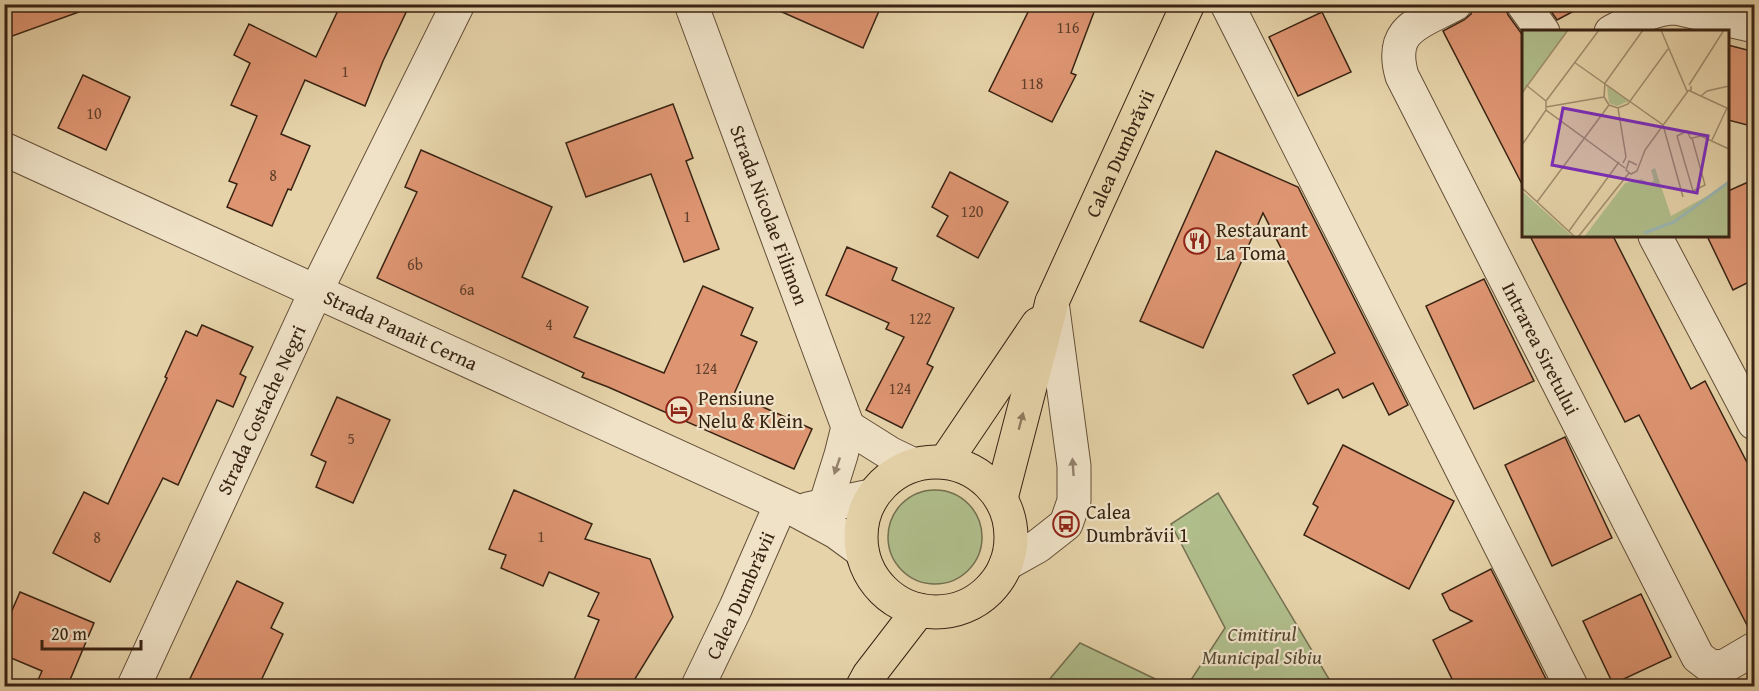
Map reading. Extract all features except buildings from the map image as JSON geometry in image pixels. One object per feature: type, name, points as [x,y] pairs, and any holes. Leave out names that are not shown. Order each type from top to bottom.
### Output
[{"type":"main road","name":"Calea Dumbrăvii","points":[[1001,498],[1052,302],[1188,4]]},
{"type":"main road","name":"Calea Dumbrăvii","points":[[930,464],[1052,302]]},
{"type":"main road","points":[[930,464],[967,468],[986,480],[1001,498],[1011,530],[1011,546],[1006,564],[998,579],[987,592],[973,602],[943,611],[919,610],[898,601],[885,592],[867,567],[862,551],[863,520],[871,496],[900,471],[930,464]]},
{"type":"main road","points":[[866,681],[885,592]]},
{"type":"main road","points":[[866,681],[919,610]]},
{"type":"street","name":"Strada Costache Negri","points":[[134,687],[316,291],[458,4]]},
{"type":"street","name":"Strada Nicolae Filimon","points":[[691,4],[848,427]]},
{"type":"street","points":[[1227,4],[1571,687]]},
{"type":"street","name":"Intrarea Siretului","points":[[1455,4],[1408,29],[1402,38],[1397,60],[1402,76],[1698,657],[1712,667],[1725,666],[1755,648]]},
{"type":"street","points":[[1523,4],[1542,30]]},
{"type":"street","points":[[1615,30],[1652,11],[1664,8],[1676,8],[1755,26]]},
{"type":"street","name":"Strada Panait Cerna","points":[[4,149],[801,507],[862,551]]},
{"type":"street","points":[[1655,237],[1755,423]]},
{"type":"street","points":[[1006,564],[1038,546],[1066,524],[1074,501],[1074,466],[1052,302]]},
{"type":"street","points":[[801,507],[841,455],[848,427],[891,454],[930,464]]},
{"type":"street","points":[[801,507],[871,496]]},
{"type":"street","name":"Calea Dumbrăvii","points":[[698,687],[801,507]]},
{"type":"green space","points":[[935,490],[953,493],[968,504],[979,519],[982,537],[979,555],[968,570],[953,581],[935,584],[917,581],[902,570],[891,555],[888,537],[891,519],[902,504],[917,493]]},
{"type":"green space","name":"Cimitirul Municipal Sibiu","points":[[1218,493],[1333,686],[1187,686],[1225,628],[1171,524]]},
{"type":"green space","name":"Cimitirul Municipal Sibiu","points":[[1080,643],[1170,686],[1032,686],[1048,681]]},
{"type":"place","name":"Restaurant La Toma","points":[[1197,241]]},
{"type":"place","name":"Pensiune Nelu & Klein","points":[[679,410]]},
{"type":"place","name":"Calea Dumbrăvii 1","points":[[1066,524]]}]
